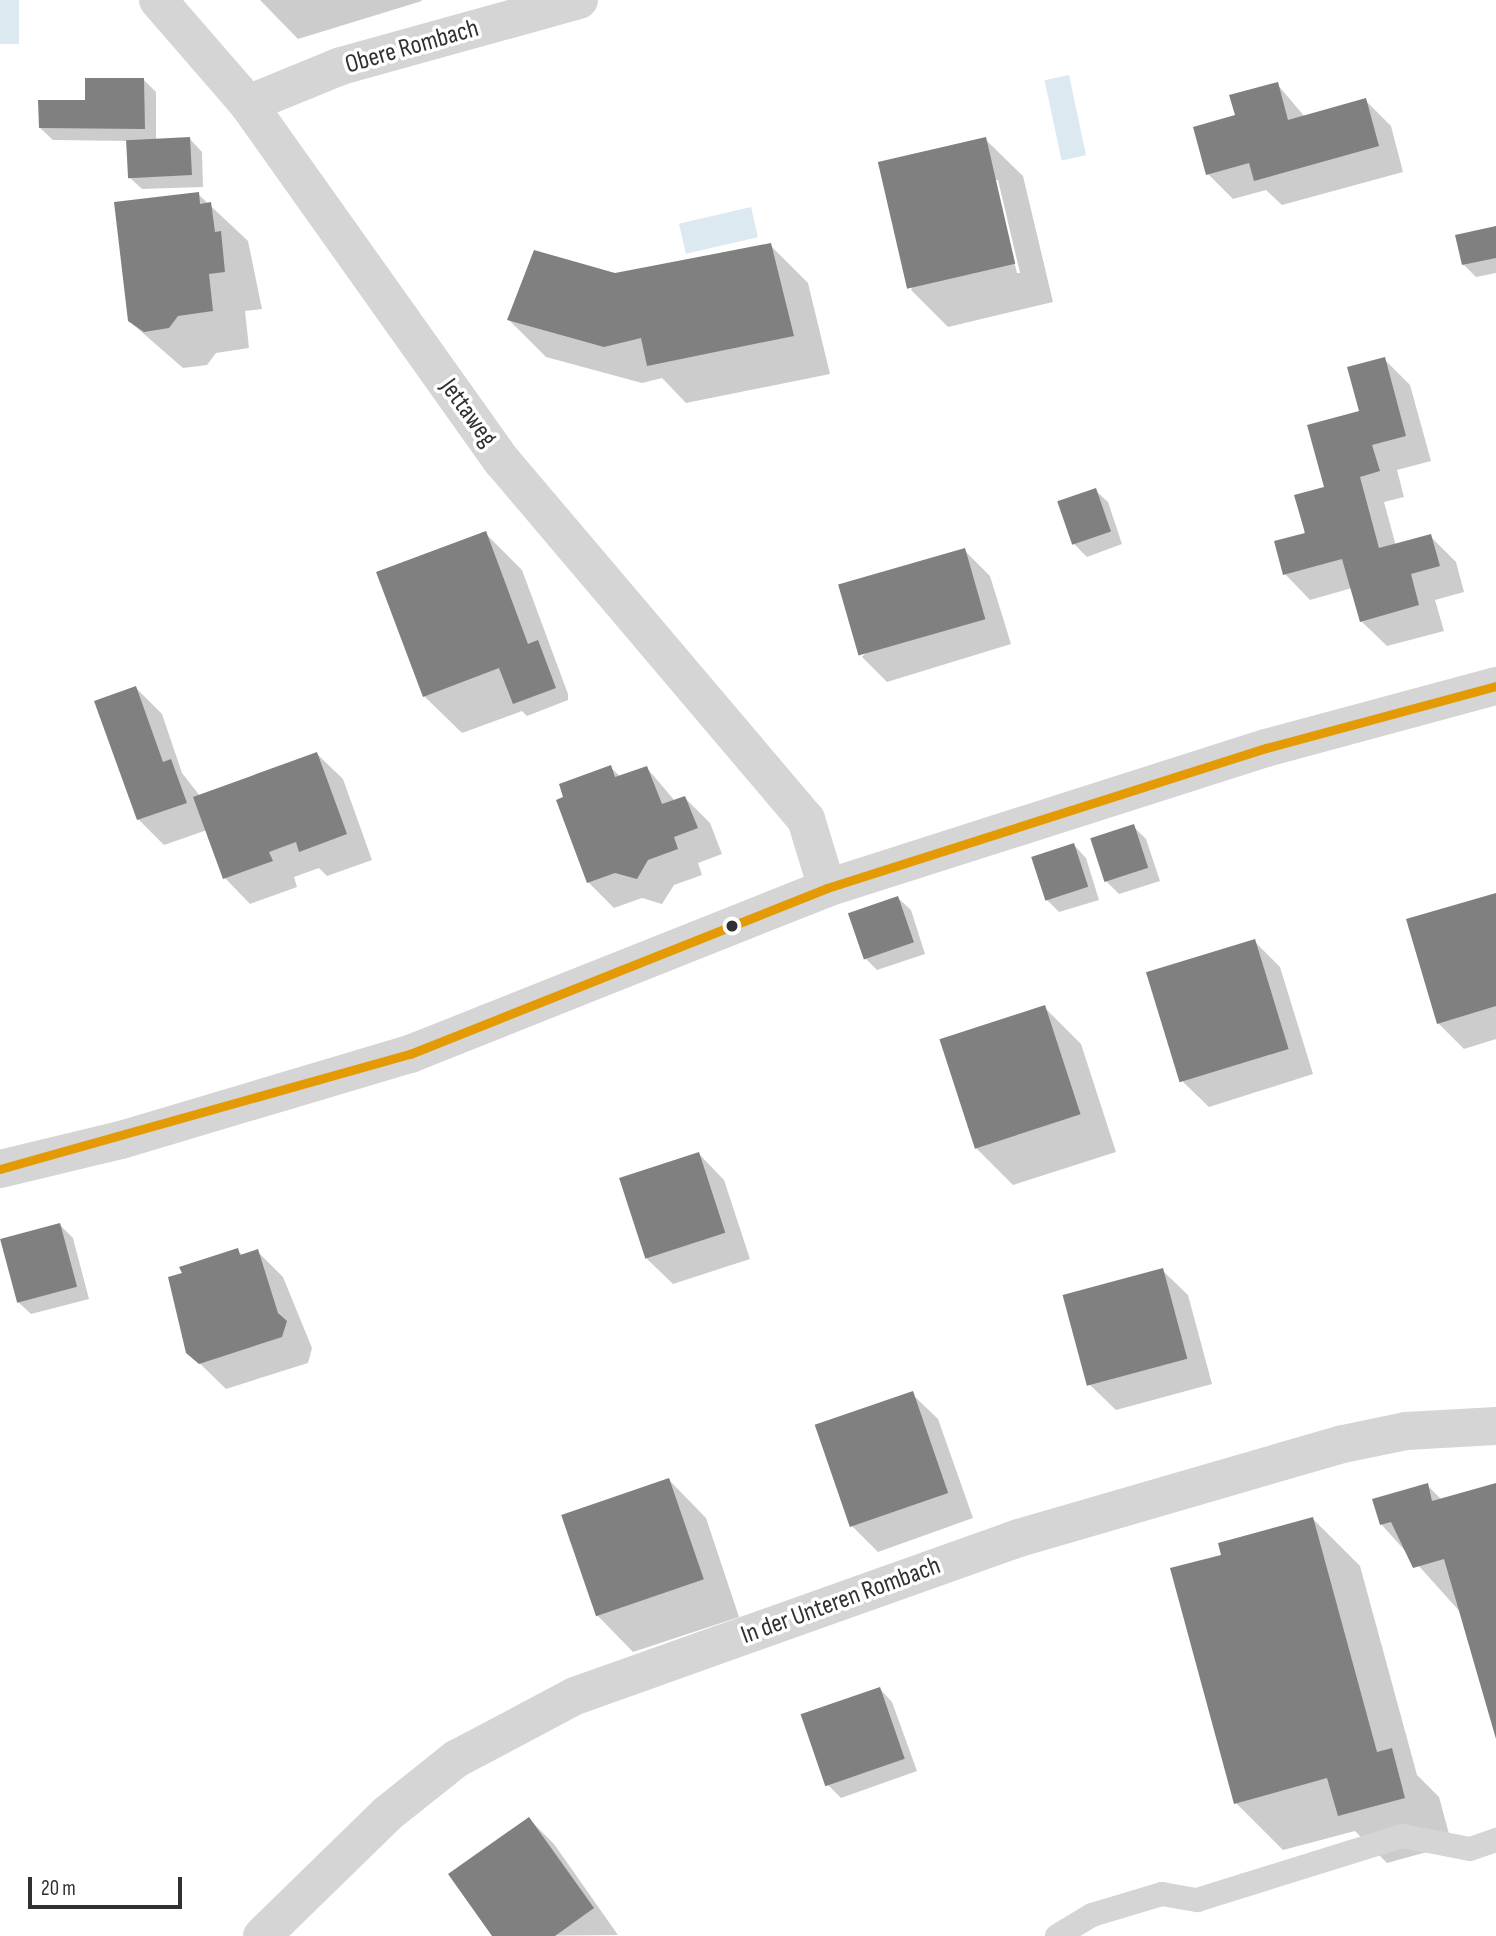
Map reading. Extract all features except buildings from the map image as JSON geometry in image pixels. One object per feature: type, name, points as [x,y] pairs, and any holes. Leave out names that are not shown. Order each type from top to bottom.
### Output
[{"type":"street","name":"Jettaweg","points":[[158,0],[248,104],[502,461],[806,819],[827,888]]},
{"type":"street","name":"Obere Rombach","points":[[248,104],[341,66],[579,0]]},
{"type":"street","points":[[0,1169],[121,1140],[410,1054],[827,888],[1266,748],[1496,686]]},
{"type":"street","name":"In der Unteren Rombach","points":[[262,1936],[387,1814],[456,1759],[515,1723],[971,1554],[1343,1444],[1406,1432],[1496,1426]]},
{"type":"lane","points":[[1057,1936],[1092,1915],[1162,1894],[1197,1900],[1404,1836],[1470,1849],[1496,1839]]},
{"type":"shaded area","points":[[0,0],[19,0],[19,44],[0,44]]},
{"type":"shaded area","points":[[1069,75],[1086,155],[1062,160],[1045,80]]},
{"type":"shaded area","points":[[751,207],[758,237],[686,254],[679,224]]},
{"type":"transit line","points":[[0,1169],[410,1054],[827,888],[1266,748],[1496,686]]}]
